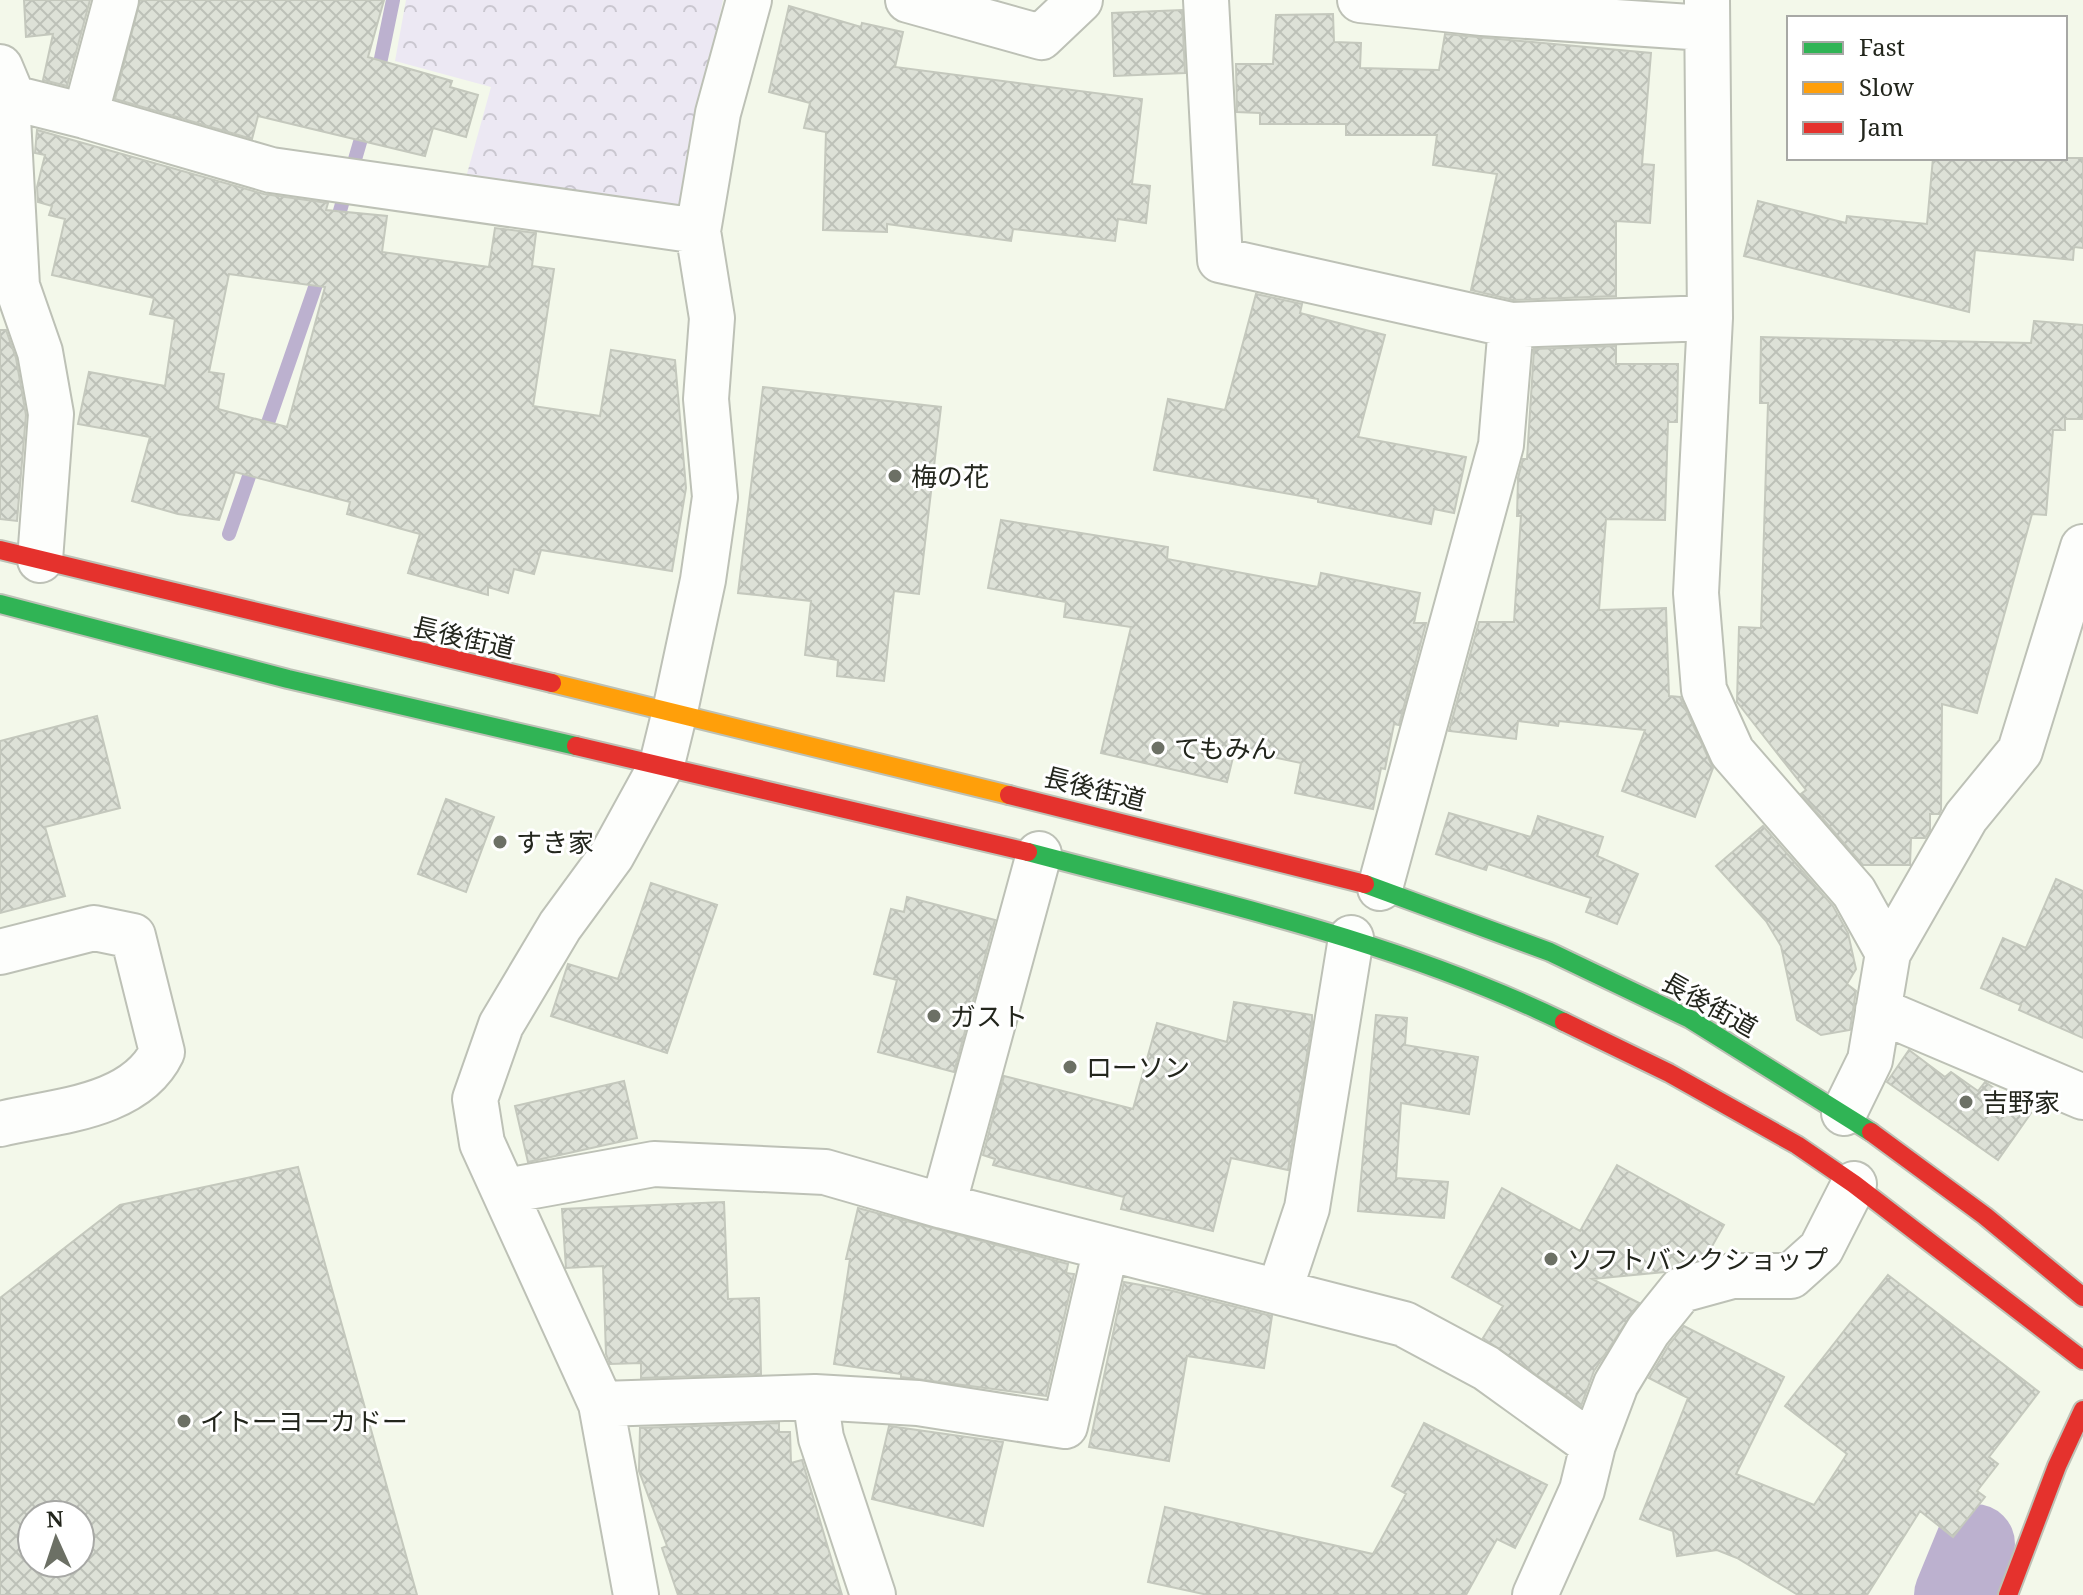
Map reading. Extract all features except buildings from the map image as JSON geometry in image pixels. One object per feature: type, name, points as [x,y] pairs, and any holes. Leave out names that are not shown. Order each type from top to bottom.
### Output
[{"type":"main road","name":"長後街道","points":[[20,555],[363,640],[675,711],[1380,888],[1550,952],[1690,1019],[1844,1113],[1985,1216],[2083,1297]]},
{"type":"main road","points":[[0,604],[288,679],[1039,854],[1351,938],[1525,1003],[1656,1066],[1797,1145],[1854,1184],[2083,1360]]},
{"type":"main road","points":[[2008,1595],[2057,1466],[2083,1410]]},
{"type":"street","points":[[85,116],[116,0]]},
{"type":"street","points":[[636,1595],[601,1404],[482,1143],[475,1099],[501,1025],[560,926],[612,855],[662,764],[703,580],[715,497],[706,399],[712,318],[698,231],[718,113],[749,0]]},
{"type":"street","points":[[908,0],[1041,37],[1080,0]]},
{"type":"street","points":[[1206,0],[1220,260],[1511,325],[1710,318]]},
{"type":"street","points":[[1360,0],[1482,13],[1706,14],[1710,318],[1696,593],[1704,690],[1732,752],[1854,892],[1888,953]]},
{"type":"street","points":[[20,555],[51,414],[40,352],[17,286],[4,90],[271,170],[698,231]]},
{"type":"street","points":[[1380,888],[1501,445],[1511,325]]},
{"type":"street","points":[[1844,1113],[1870,1060],[1888,953],[1966,817],[2020,751],[2083,547]]},
{"type":"street","points":[[943,1206],[1039,854]]},
{"type":"street","points":[[0,952],[94,928],[133,936],[162,1052],[155,1068],[123,1094],[0,1124]]},
{"type":"street","points":[[1280,1289],[1307,1208],[1351,938]]},
{"type":"street","points":[[1878,1010],[2083,1097]]},
{"type":"street","points":[[506,1191],[654,1164],[825,1172],[943,1206],[1280,1289],[1404,1324],[1451,1346],[1593,1445]]},
{"type":"street","points":[[1535,1595],[1582,1490],[1593,1445],[1616,1384],[1648,1331],[1681,1290],[1732,1276],[1791,1276],[1821,1249],[1854,1184]]},
{"type":"street","points":[[601,1404],[815,1397],[918,1403],[1065,1426],[1106,1248]]},
{"type":"street","points":[[815,1397],[821,1438],[873,1595]]},
{"type":"green space","points":[[406,0],[723,0],[679,206],[465,181],[491,87],[395,61]]},
{"type":"waterway","points":[[377,78],[393,0]]},
{"type":"waterway","points":[[335,228],[365,125]]},
{"type":"waterway","points":[[262,440],[321,270]]},
{"type":"waterway","points":[[229,534],[255,459]]},
{"type":"waterway","points":[[1954,1595],[1975,1544]]},
{"type":"traffic: fast","points":[[0,604],[288,679],[576,746]]},
{"type":"traffic: fast","points":[[1028,852],[1233,905],[1368,945],[1500,993],[1564,1022]]},
{"type":"traffic: fast","points":[[1365,884],[1550,952],[1690,1019],[1871,1132]]},
{"type":"traffic: slow","points":[[552,683],[1009,795]]},
{"type":"traffic: jam","points":[[0,550],[552,683]]},
{"type":"traffic: jam","points":[[576,746],[1028,852]]},
{"type":"traffic: jam","points":[[1009,795],[1365,884]]},
{"type":"traffic: jam","points":[[1564,1022],[1669,1073],[1797,1145],[1854,1184],[2083,1360]]},
{"type":"traffic: jam","points":[[1871,1132],[1985,1216],[2083,1297]]},
{"type":"traffic: jam","points":[[2008,1595],[2057,1466],[2083,1410]]},
{"type":"place","name":"梅の花","points":[[895,476]]},
{"type":"place","name":"てもみん","points":[[1158,748]]},
{"type":"place","name":"すき家","points":[[500,842]]},
{"type":"place","name":"ガスト","points":[[934,1016]]},
{"type":"place","name":"ローソン","points":[[1070,1067]]},
{"type":"place","name":"吉野家","points":[[1966,1102]]},
{"type":"place","name":"ソフトバンクショップ","points":[[1551,1259]]},
{"type":"place","name":"イトーヨーカドー","points":[[184,1421]]}]
